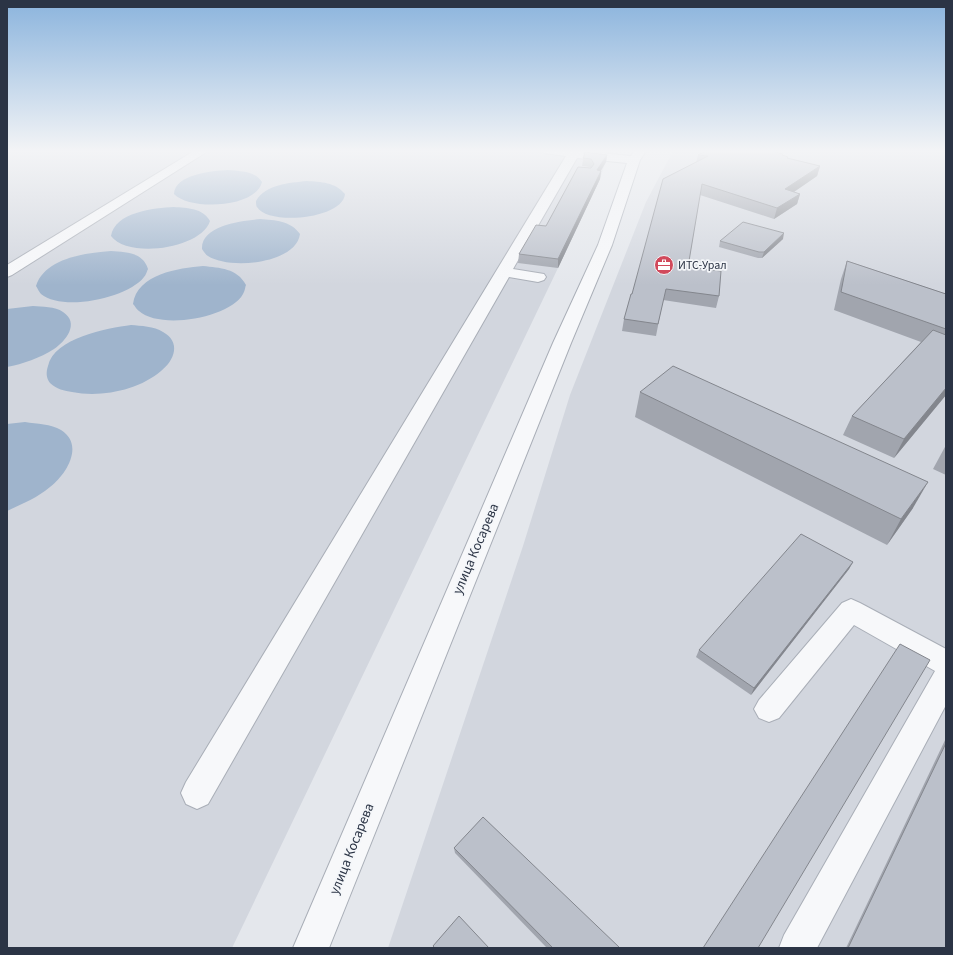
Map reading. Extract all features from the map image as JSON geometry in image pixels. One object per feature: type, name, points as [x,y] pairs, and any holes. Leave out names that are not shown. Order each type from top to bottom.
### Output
[{"type":"street","points":[[7,272],[130,196]]},
{"type":"street","points":[[197,793],[503,272],[552,196]]},
{"type":"street","name":"улица Косарева","points":[[311,948],[556,358],[605,245],[623,196]]},
{"type":"street","points":[[503,272],[538,277]]},
{"type":"street","points":[[769,709],[851,610],[946,663]]},
{"type":"street","points":[[797,948],[946,677]]},
{"type":"shaded area","points":[[7,196],[592,196],[232,948],[7,948]]},
{"type":"shaded area","points":[[649,196],[946,196],[946,948],[388,948],[523,546],[570,395]]},
{"type":"water","points":[[177,196],[250,196],[236,202],[207,205],[182,199]]},
{"type":"water","points":[[260,196],[344,196],[341,203],[332,209],[319,214],[289,218],[264,213],[257,206],[256,201]]},
{"type":"water","points":[[174,207],[189,208],[199,211],[203,213],[210,221],[204,231],[193,238],[164,248],[147,249],[132,247],[120,243],[111,236],[114,228],[120,221],[127,217],[146,210]]},
{"type":"water","points":[[260,219],[282,222],[292,226],[300,234],[296,244],[287,252],[275,258],[260,262],[245,263],[231,263],[218,260],[207,256],[202,249],[203,241],[208,234],[215,229],[233,223]]},
{"type":"water","points":[[111,251],[138,256],[146,263],[148,269],[145,276],[136,284],[124,291],[95,300],[79,302],[64,302],[51,299],[41,294],[36,286],[48,269],[57,263],[90,253]]},
{"type":"water","points":[[203,266],[228,270],[238,275],[242,279],[246,285],[245,290],[236,302],[210,315],[194,319],[178,320],[162,320],[149,317],[138,310],[133,304],[136,294],[142,286],[160,274]]},
{"type":"water","points":[[33,306],[60,310],[68,316],[71,326],[67,337],[59,346],[43,355],[7,367],[7,309]]},
{"type":"water","points":[[131,325],[147,327],[163,332],[169,336],[174,346],[173,356],[170,362],[152,378],[131,388],[95,394],[83,394],[66,391],[50,383],[47,375],[48,366],[52,356],[60,348],[83,336]]},
{"type":"water","points":[[25,422],[48,425],[61,430],[68,436],[72,444],[72,451],[67,468],[56,482],[35,498],[7,511],[7,424]]},
{"type":"building","points":[[563,196],[589,196],[558,259],[519,254],[536,225],[546,226]]},
{"type":"building","points":[[659,196],[700,196],[688,267],[721,271],[719,296],[666,289],[658,324],[624,319]]},
{"type":"building","points":[[738,196],[797,196],[777,208]]},
{"type":"building","points":[[743,222],[784,233],[764,252],[759,252],[720,241]]},
{"type":"building","points":[[847,261],[946,294],[946,329],[841,292]]},
{"type":"building","points":[[933,330],[946,335],[946,388],[904,439],[852,416]]},
{"type":"building","points":[[673,366],[928,482],[901,519],[640,392]]},
{"type":"building","points":[[801,534],[853,562],[754,688],[699,650]]},
{"type":"building","points":[[900,644],[930,660],[758,948],[703,948]]},
{"type":"building","points":[[946,743],[946,948],[848,948]]},
{"type":"building","points":[[483,817],[620,948],[553,948],[454,848]]},
{"type":"building","points":[[459,916],[489,948],[435,948],[433,946]]},
{"type":"place","name":"ИТС-Урал","points":[[664,265]]}]
